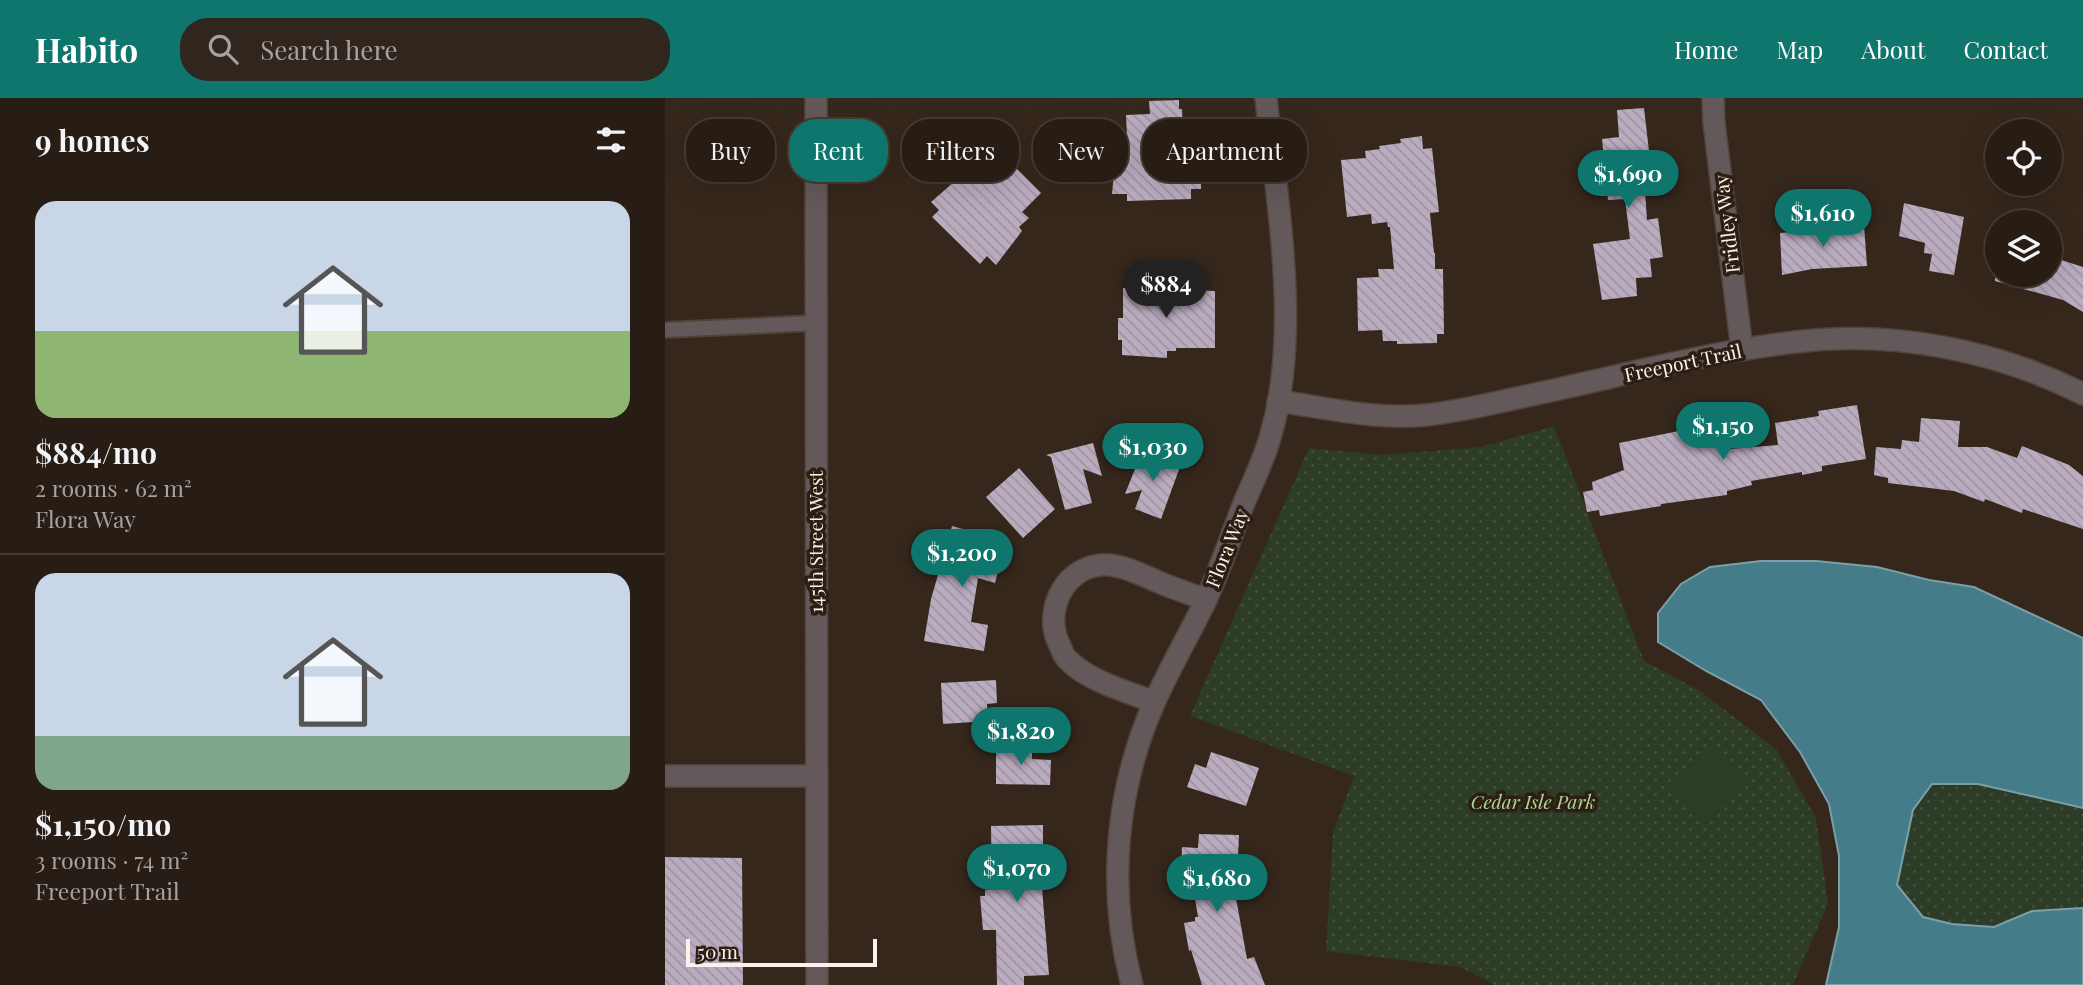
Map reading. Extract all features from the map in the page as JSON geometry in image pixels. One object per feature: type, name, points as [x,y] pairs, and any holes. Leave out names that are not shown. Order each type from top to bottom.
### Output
[{"type":"street","name":"145th Street West","points":[[816,98],[817,985]]},
{"type":"street","name":"Flora Way","points":[[1132,985],[1118,909],[1121,819],[1129,775],[1154,702],[1206,600],[1271,435],[1278,401],[1286,338],[1284,274],[1266,98]]},
{"type":"street","name":"Fridley Way","points":[[1713,98],[1742,350]]},
{"type":"street","name":"Freeport Trail","points":[[1278,401],[1372,416],[1427,415],[1742,350],[1797,342],[1850,339],[1951,348],[2056,380],[2083,394]]},
{"type":"street","name":"Flora Way","points":[[1154,702],[1092,677],[1066,659],[1055,636],[1052,618],[1057,598],[1068,580],[1084,568],[1108,565],[1129,569],[1206,600]]},
{"type":"street","points":[[665,776],[817,776]]},
{"type":"lane","points":[[665,330],[816,323]]},
{"type":"green space","name":"Cedar Isle Park","points":[[1554,426],[1644,661],[1700,691],[1777,750],[1816,818],[1828,903],[1793,985],[1495,985],[1460,967],[1326,951],[1333,833],[1354,776],[1190,716],[1309,448],[1381,455],[1481,447]]},
{"type":"green space","points":[[1715,745],[1749,780],[1709,822],[1674,786]]},
{"type":"green space","points":[[1932,784],[1978,784],[2083,808],[2083,908],[2032,911],[1994,927],[1952,924],[1923,917],[1897,885],[1913,810]]},
{"type":"water","points":[[1761,561],[1816,561],[1877,567],[1929,580],[1974,587],[2083,638],[2083,808],[1978,784],[1932,784],[1913,810],[1897,885],[1923,917],[1952,924],[1994,927],[2032,911],[2083,908],[2083,985],[1826,985],[1839,927],[1839,856],[1829,804],[1800,752],[1761,700],[1658,642],[1658,613],[1681,584],[1710,567]]},
{"type":"building","points":[[1179,100],[1182,119],[1142,119],[1142,182],[1201,182],[1201,189],[1191,189],[1191,199],[1127,201],[1127,194],[1112,194],[1113,182],[1128,182],[1126,115],[1150,114],[1149,101]]},
{"type":"building","points":[[1644,108],[1649,151],[1646,152],[1648,176],[1644,176],[1647,220],[1658,218],[1663,257],[1650,259],[1652,277],[1636,278],[1637,296],[1602,300],[1593,244],[1630,239],[1625,199],[1608,200],[1602,139],[1619,137],[1617,110]]},
{"type":"building","points":[[1422,136],[1423,149],[1432,148],[1439,212],[1430,213],[1435,269],[1443,269],[1444,334],[1437,334],[1437,343],[1397,344],[1397,341],[1383,341],[1382,330],[1358,331],[1357,278],[1379,277],[1378,269],[1394,269],[1390,227],[1387,222],[1372,224],[1371,214],[1347,217],[1341,160],[1366,158],[1365,151],[1401,143],[1400,139]]},
{"type":"building","points":[[1019,171],[1041,193],[1022,212],[1029,218],[1019,227],[1022,231],[996,265],[987,256],[980,264],[932,217],[939,210],[931,202],[954,182],[1019,182]]},
{"type":"building","points":[[1904,203],[1964,217],[1954,275],[1929,271],[1932,254],[1924,253],[1925,243],[1899,236]]},
{"type":"building","points":[[1864,225],[1867,266],[1812,269],[1782,275],[1780,233]]},
{"type":"building","points":[[2062,260],[2083,267],[2083,312],[2063,300],[2016,287],[2062,287]]},
{"type":"building","points":[[1142,281],[1167,281],[1167,289],[1215,291],[1215,348],[1176,348],[1176,351],[1167,351],[1167,358],[1122,355],[1122,340],[1118,340],[1118,318],[1123,318],[1123,288],[1142,288]]},
{"type":"building","points":[[1857,405],[1866,459],[1822,466],[1822,471],[1802,475],[1802,472],[1751,481],[1752,485],[1727,491],[1727,495],[1600,516],[1599,510],[1587,512],[1583,492],[1593,490],[1592,482],[1624,470],[1619,443],[1714,424],[1718,450],[1778,445],[1775,423],[1819,416],[1818,411]]},
{"type":"building","points":[[1921,418],[1960,421],[1958,447],[1987,447],[2017,458],[2022,446],[2069,465],[2083,476],[2083,529],[2023,509],[2022,513],[1985,499],[1984,502],[1954,491],[1888,483],[1888,478],[1874,475],[1876,447],[1901,449],[1902,440],[1919,442]]},
{"type":"building","points":[[1093,443],[1102,476],[1083,469],[1092,503],[1065,510],[1051,457],[1046,455]]},
{"type":"building","points":[[1143,449],[1181,464],[1161,519],[1135,509],[1142,490],[1125,494]]},
{"type":"building","points":[[1019,468],[1055,509],[1023,538],[986,497]]},
{"type":"building","points":[[952,526],[1006,541],[995,583],[978,578],[971,622],[988,625],[984,651],[924,641],[931,599]]},
{"type":"building","points":[[996,680],[997,703],[987,704],[988,721],[943,724],[941,683]]},
{"type":"building","points":[[996,745],[1032,745],[1032,759],[1051,760],[1050,785],[996,784]]},
{"type":"building","points":[[1211,752],[1259,768],[1246,806],[1187,787],[1195,764],[1206,768]]},
{"type":"building","points":[[1043,825],[1043,850],[1039,850],[1049,975],[1024,976],[1024,985],[997,985],[996,930],[983,930],[980,896],[985,896],[985,890],[992,890],[991,826]]},
{"type":"building","points":[[1199,834],[1239,835],[1237,876],[1232,876],[1247,959],[1254,957],[1265,985],[1202,985],[1191,950],[1189,951],[1184,923],[1195,921],[1195,917],[1198,917],[1191,874],[1181,874],[1182,847],[1198,848]]},
{"type":"building","points":[[665,857],[742,858],[743,985],[665,985]]}]
